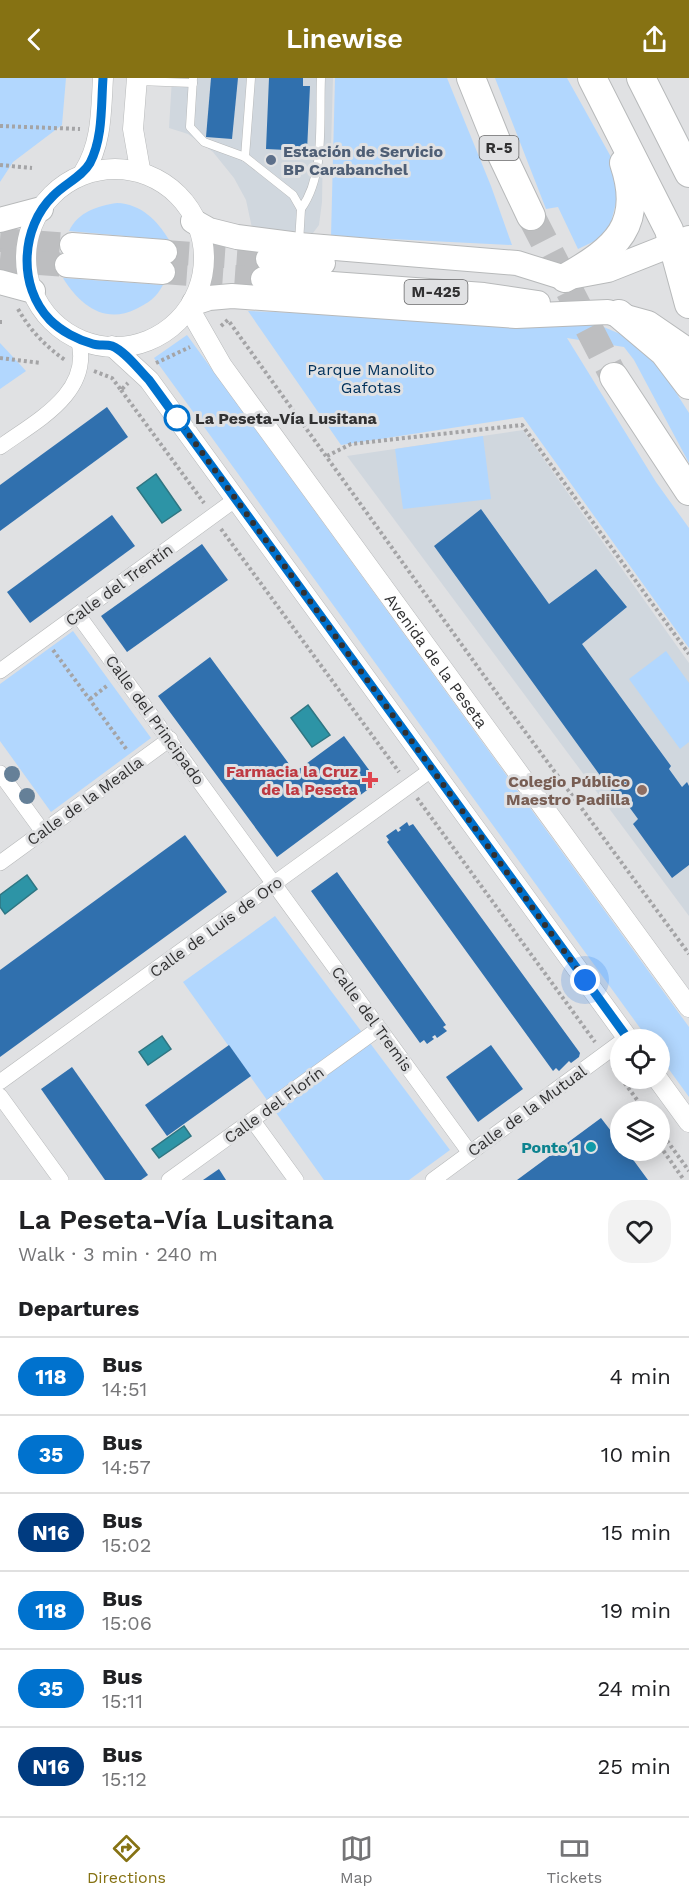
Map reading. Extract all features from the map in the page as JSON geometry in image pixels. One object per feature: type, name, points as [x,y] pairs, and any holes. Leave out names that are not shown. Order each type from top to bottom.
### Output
[{"type":"highway","name":"R-5","points":[[471,78],[502,155],[531,216]]},
{"type":"highway","points":[[641,78],[689,173]]},
{"type":"highway","points":[[598,89],[682,242],[689,304]]},
{"type":"highway","points":[[565,278],[604,253],[621,235],[633,207],[628,175],[598,89]]},
{"type":"highway","points":[[614,313],[664,352],[689,385]]},
{"type":"highway","points":[[614,377],[689,491]]},
{"type":"main road","points":[[0,220],[41,209]]},
{"type":"main road","points":[[193,220],[209,230],[299,245],[517,263],[565,278]]},
{"type":"main road","name":"M-425","points":[[682,242],[608,270],[565,278],[265,269],[614,313],[648,323],[689,351]]},
{"type":"main road","points":[[70,255],[164,262]]},
{"type":"main road","points":[[0,282],[24,297]]},
{"type":"main road","points":[[192,307],[209,298],[232,296],[516,316],[614,313]]},
{"type":"street","points":[[84,172],[95,150],[100,128],[103,78]]},
{"type":"street","points":[[137,80],[133,129],[140,169]]},
{"type":"street","points":[[111,166],[140,169],[161,181],[193,220],[201,265],[192,307],[166,332],[147,341],[112,346],[78,339],[50,320],[24,297],[32,228],[41,209],[64,185],[84,172],[111,166]]},
{"type":"street","name":"Avenida de la Peseta","points":[[192,307],[222,366],[689,1007]]},
{"type":"street","points":[[0,447],[58,405],[73,386],[81,367],[78,339]]},
{"type":"street","points":[[112,346],[149,380],[618,1029]]},
{"type":"street","name":"Calle del Trentín","points":[[0,671],[236,499]]},
{"type":"street","name":"Calle del Principado","points":[[78,615],[275,884]]},
{"type":"street","name":"Calle de la Mealla","points":[[0,863],[170,740]]},
{"type":"street","name":"Calle de Luis de Oro","points":[[0,1082],[431,770]]},
{"type":"street","points":[[0,773],[43,832]]},
{"type":"street","name":"Calle del Tremis","points":[[275,884],[470,1153]]},
{"type":"street","name":"Calle del Florín","points":[[169,1180],[378,1029]]},
{"type":"street","name":"Calle de la Mutual","points":[[433,1180],[610,1050]]},
{"type":"street","points":[[665,1089],[689,1122]]},
{"type":"street","points":[[0,1096],[61,1180]]},
{"type":"street","points":[[253,1121],[296,1180]]},
{"type":"lane","points":[[245,157],[251,78]]},
{"type":"lane","points":[[299,245],[301,209],[310,196],[315,174],[321,78]]},
{"type":"lane","points":[[137,80],[193,80],[190,127],[204,142],[245,157],[292,195],[301,209]]},
{"type":"path","points":[[0,126],[81,129]]},
{"type":"path","points":[[0,165],[32,168]]},
{"type":"path","points":[[24,297],[29,328],[65,360]]},
{"type":"path","name":"Avenida de la Peseta","points":[[219,328],[228,320],[483,675],[689,954]]},
{"type":"path","points":[[156,363],[192,346]]},
{"type":"path","points":[[0,358],[41,363]]},
{"type":"path","points":[[87,369],[112,378],[208,509]]},
{"type":"path","points":[[121,390],[129,383]]},
{"type":"path","points":[[327,456],[351,444],[522,425],[689,654]]},
{"type":"path","points":[[218,523],[402,776]]},
{"type":"path","points":[[49,645],[131,756]]},
{"type":"path","points":[[90,699],[113,681]]},
{"type":"path","points":[[414,793],[599,1048]]},
{"type":"path","points":[[670,1145],[689,1171]]},
{"type":"path","points":[[670,1160],[684,1180]]},
{"type":"shaded area","name":"Estación de Servicio BP Carabanchel","points":[[172,78],[333,78],[331,147],[323,146],[322,202],[319,225],[313,233],[252,228],[246,200],[234,178],[213,152],[188,134],[169,128]]},
{"type":"shaded area","name":"Colegio Público Maestro Padilla","points":[[523,430],[689,663],[689,916],[347,456]]},
{"type":"shaded area","points":[[156,474],[181,510],[162,523],[137,488]]},
{"type":"shaded area","points":[[308,705],[330,735],[312,747],[291,718]]},
{"type":"shaded area","points":[[27,875],[37,889],[5,914],[0,907],[0,895]]},
{"type":"shaded area","points":[[162,1036],[171,1049],[148,1065],[139,1052]]},
{"type":"shaded area","points":[[184,1126],[191,1136],[159,1158],[152,1149]]},
{"type":"green space","points":[[0,78],[66,78],[62,125],[13,162],[0,182]]},
{"type":"green space","points":[[335,78],[447,78],[491,186],[512,245],[331,236]]},
{"type":"green space","points":[[495,78],[567,78],[611,157],[620,187],[610,226],[599,239],[578,249],[558,207],[546,209]]},
{"type":"green space","points":[[117,203],[134,206],[148,214],[169,240],[69,231],[77,219],[89,211]]},
{"type":"green space","points":[[63,278],[163,285],[155,297],[144,305],[113,315],[103,313],[85,303]]},
{"type":"green space","name":"Parque Manolito Gafotas","points":[[248,311],[599,325],[632,339],[656,361],[689,413],[689,463],[634,360],[624,347],[567,338],[656,482],[689,528],[689,648],[523,417],[341,445]]},
{"type":"green space","points":[[187,335],[689,1027],[689,1097],[670,1071],[670,1029],[641,1029],[154,358]]},
{"type":"green space","points":[[0,343],[26,371],[0,389]]},
{"type":"green space","points":[[483,436],[491,499],[403,509],[395,449]]},
{"type":"green space","points":[[73,631],[151,738],[51,812],[0,741],[0,684]]},
{"type":"green space","points":[[666,651],[689,683],[689,742],[680,749],[629,679]]},
{"type":"green space","points":[[275,916],[450,1150],[409,1180],[324,1180],[183,982]]},
{"type":"building","points":[[211,78],[238,78],[232,139],[206,137]]},
{"type":"building","points":[[269,78],[303,78],[303,86],[310,86],[307,151],[266,149]]},
{"type":"building","points":[[107,407],[128,437],[0,531],[0,485]]},
{"type":"building","points":[[481,509],[549,604],[596,569],[627,607],[582,644],[671,766],[669,769],[682,787],[687,782],[689,786],[689,865],[672,878],[633,824],[638,819],[624,800],[620,803],[434,546]]},
{"type":"building","points":[[112,515],[135,546],[30,623],[7,592]]},
{"type":"building","points":[[202,544],[228,580],[127,652],[101,616]]},
{"type":"building","points":[[210,657],[295,772],[344,736],[378,782],[277,857],[158,696]]},
{"type":"building","points":[[407,822],[409,826],[413,824],[580,1053],[579,1057],[571,1063],[569,1061],[559,1071],[556,1068],[553,1071],[387,842],[389,840],[386,836],[396,829],[398,832],[401,830],[399,828]]},
{"type":"building","points":[[185,835],[227,892],[0,1057],[0,970]]},
{"type":"building","points":[[337,872],[446,1025],[443,1027],[447,1031],[437,1038],[435,1035],[432,1037],[434,1039],[427,1044],[424,1040],[420,1043],[311,891]]},
{"type":"building","points":[[229,1045],[251,1076],[167,1136],[145,1105]]},
{"type":"building","points":[[491,1045],[523,1089],[478,1122],[446,1077]]},
{"type":"building","points":[[72,1067],[148,1175],[141,1180],[105,1180],[41,1089]]},
{"type":"building","name":"Ponto 1","points":[[601,1118],[610,1130],[610,1161],[634,1161],[648,1180],[517,1180]]},
{"type":"building","points":[[219,1169],[226,1180],[203,1180]]},
{"type":"tunnel","points":[[531,216],[614,377]]},
{"type":"tunnel","points":[[0,240],[72,245]]},
{"type":"tunnel","points":[[165,252],[268,259]]},
{"type":"tunnel","points":[[0,260],[67,265]]},
{"type":"tunnel","points":[[163,272],[263,279]]},
{"type":"bus line","name":"118","points":[[103,78],[100,128],[91,161],[84,172],[52,196],[41,209],[32,228],[27,270],[39,304],[50,320],[63,330],[95,345],[112,346],[149,380],[621,1029]]},
{"type":"place","name":"Estación de Servicio BP Carabanchel","points":[[271,160]]},
{"type":"place","name":"La Peseta-Vía Lusitana","points":[[177,418]]},
{"type":"place","name":"Farmacia la Cruz de la Peseta","points":[[370,780]]},
{"type":"place","name":"Colegio Público Maestro Padilla","points":[[642,790]]},
{"type":"place","name":"Ponto 1","points":[[591,1147]]},
{"type":"route","points":[[177,418],[585,980]]}]
